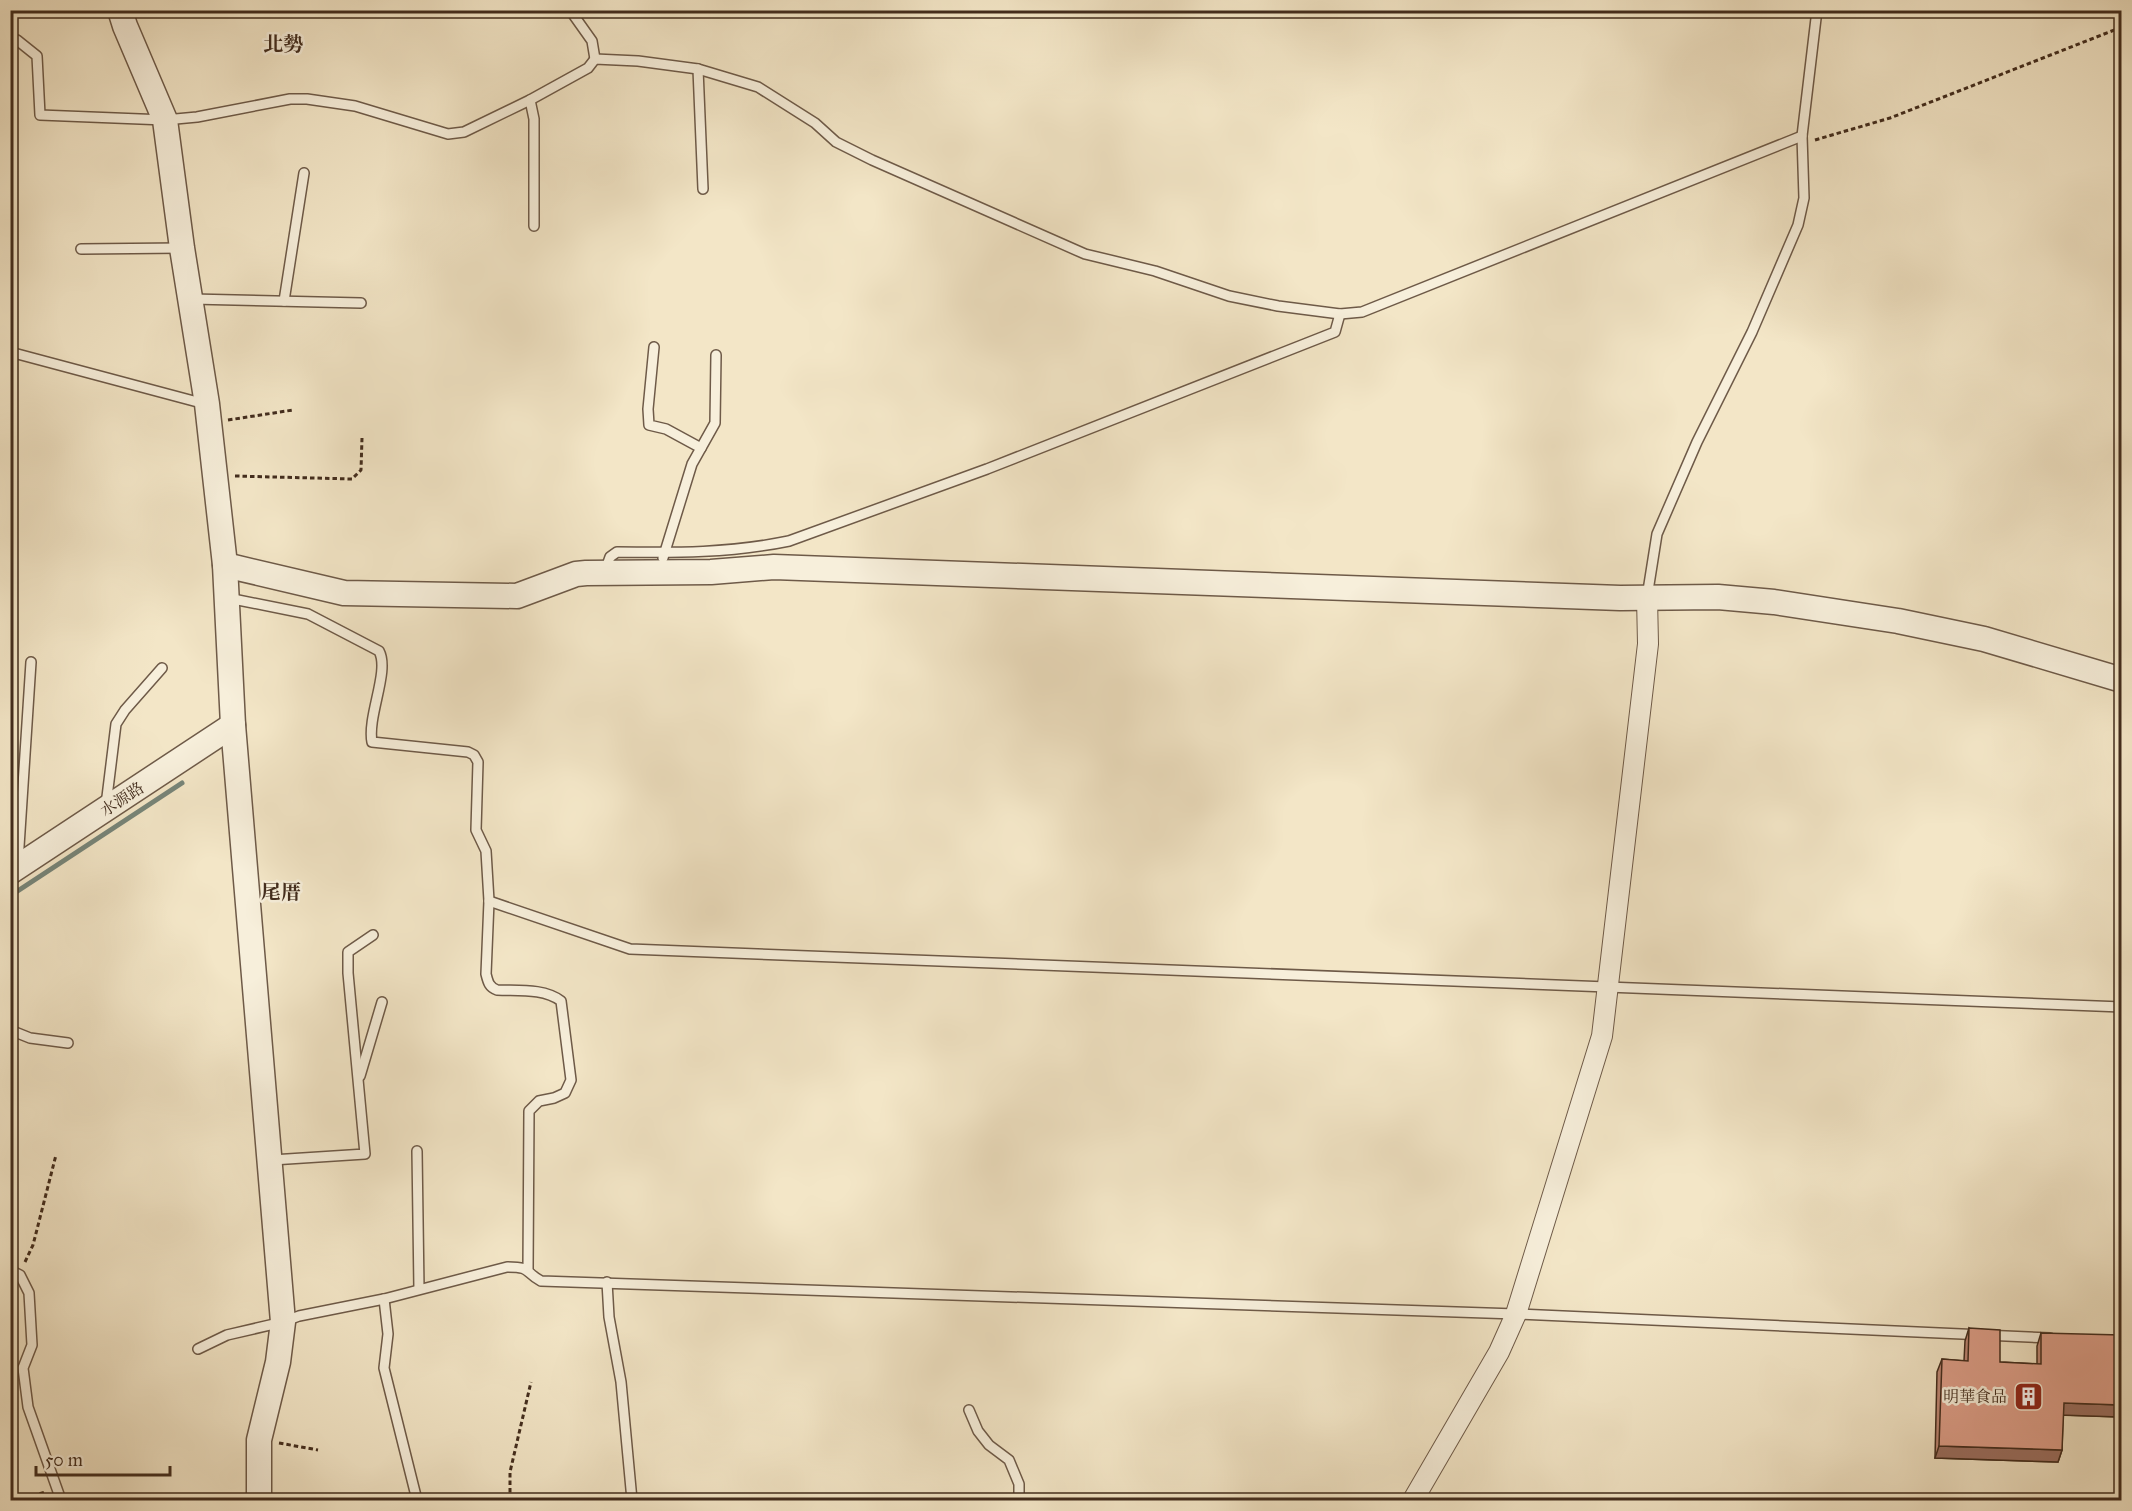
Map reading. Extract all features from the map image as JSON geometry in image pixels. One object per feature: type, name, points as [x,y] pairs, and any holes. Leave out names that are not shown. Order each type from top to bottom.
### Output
[{"type":"street","points":[[120,10],[165,120],[208,414],[225,565],[233,725],[283,1322],[278,1362],[259,1440],[259,1500]]},
{"type":"street","points":[[225,565],[344,593],[517,596],[576,574],[605,573],[663,563],[1620,598],[1718,597],[1763,601],[1898,621],[1984,639],[2121,680]]},
{"type":"street","points":[[1413,1500],[1499,1352],[1516,1314],[1602,1036],[1648,644],[1647,597]]},
{"type":"street","name":"水源路","points":[[14,870],[233,725]]},
{"type":"lane","points":[[17,40],[37,56],[40,115],[165,120],[197,117],[290,99],[308,99],[355,106],[439,133],[458,134],[530,100],[588,68],[595,59],[592,41],[570,10]]},
{"type":"lane","points":[[1647,597],[1657,534],[1697,442],[1752,332],[1798,225],[1804,198],[1802,136],[1817,10]]},
{"type":"lane","points":[[595,59],[638,61],[698,69],[758,87],[815,123],[836,142],[1085,254],[1155,271],[1229,296],[1278,306],[1340,314],[1362,312],[1802,136]]},
{"type":"lane","points":[[698,69],[703,189]]},
{"type":"lane","points":[[530,100],[534,119],[534,225]]},
{"type":"lane","points":[[284,301],[304,173]]},
{"type":"lane","points":[[81,249],[182,248]]},
{"type":"lane","points":[[190,299],[361,303]]},
{"type":"lane","points":[[663,563],[688,554],[789,541],[987,469],[1335,332],[1340,314]]},
{"type":"lane","points":[[654,347],[648,409],[649,425],[666,429],[701,448]]},
{"type":"lane","points":[[10,352],[208,414]]},
{"type":"lane","points":[[663,563],[692,464],[715,423],[716,356]]},
{"type":"lane","points":[[227,598],[308,614],[379,651],[383,662],[371,729],[372,742],[468,752],[474,755],[478,762],[476,830],[486,851],[489,901],[487,981],[497,990],[553,994],[561,1001],[572,1080],[565,1094],[538,1101],[529,1111],[528,1269],[541,1281],[1516,1314],[2062,1338]]},
{"type":"lane","points":[[14,870],[31,662]]},
{"type":"lane","points":[[105,810],[116,724],[125,710],[162,669]]},
{"type":"lane","points":[[489,901],[630,949],[1609,989],[2121,1007]]},
{"type":"lane","points":[[269,1160],[365,1154],[348,952],[373,934]]},
{"type":"lane","points":[[358,1082],[382,1002]]},
{"type":"lane","points":[[10,1030],[30,1038],[68,1043]]},
{"type":"lane","points":[[417,1151],[419,1289]]},
{"type":"lane","points":[[198,1349],[227,1335],[299,1316],[384,1299],[507,1266],[528,1269]]},
{"type":"lane","points":[[10,1270],[20,1275],[29,1293],[32,1345],[23,1368],[28,1407],[61,1500]]},
{"type":"lane","points":[[607,1282],[609,1317],[621,1382],[632,1500]]},
{"type":"lane","points":[[384,1299],[388,1334],[384,1368],[417,1500]]},
{"type":"lane","points":[[969,1410],[978,1431],[989,1445],[1009,1460],[1019,1484],[1019,1500]]},
{"type":"path","points":[[1802,136],[1815,140],[1890,118],[2121,27]]},
{"type":"path","points":[[208,414],[293,410]]},
{"type":"path","points":[[215,475],[352,479],[361,470],[362,438]]},
{"type":"path","points":[[20,1275],[33,1245],[56,1155]]},
{"type":"path","points":[[510,1500],[510,1472],[531,1382]]},
{"type":"path","points":[[259,1440],[318,1450]]},
{"type":"path","points":[[18,1500],[56,1488]]},
{"type":"building","name":"明華食品","points":[[1969,1328],[2000,1330],[2000,1362],[2041,1364],[2041,1333],[2121,1335],[2121,1405],[2064,1403],[2062,1450],[1939,1446],[1942,1359],[1968,1361]]},
{"type":"waterway","points":[[10,896],[182,783]]},
{"type":"place","name":"明華食品","points":[[2028,1396]]},
{"type":"district","name":"北勢","points":[[283,44]]},
{"type":"district","name":"尾厝","points":[[281,892]]}]
